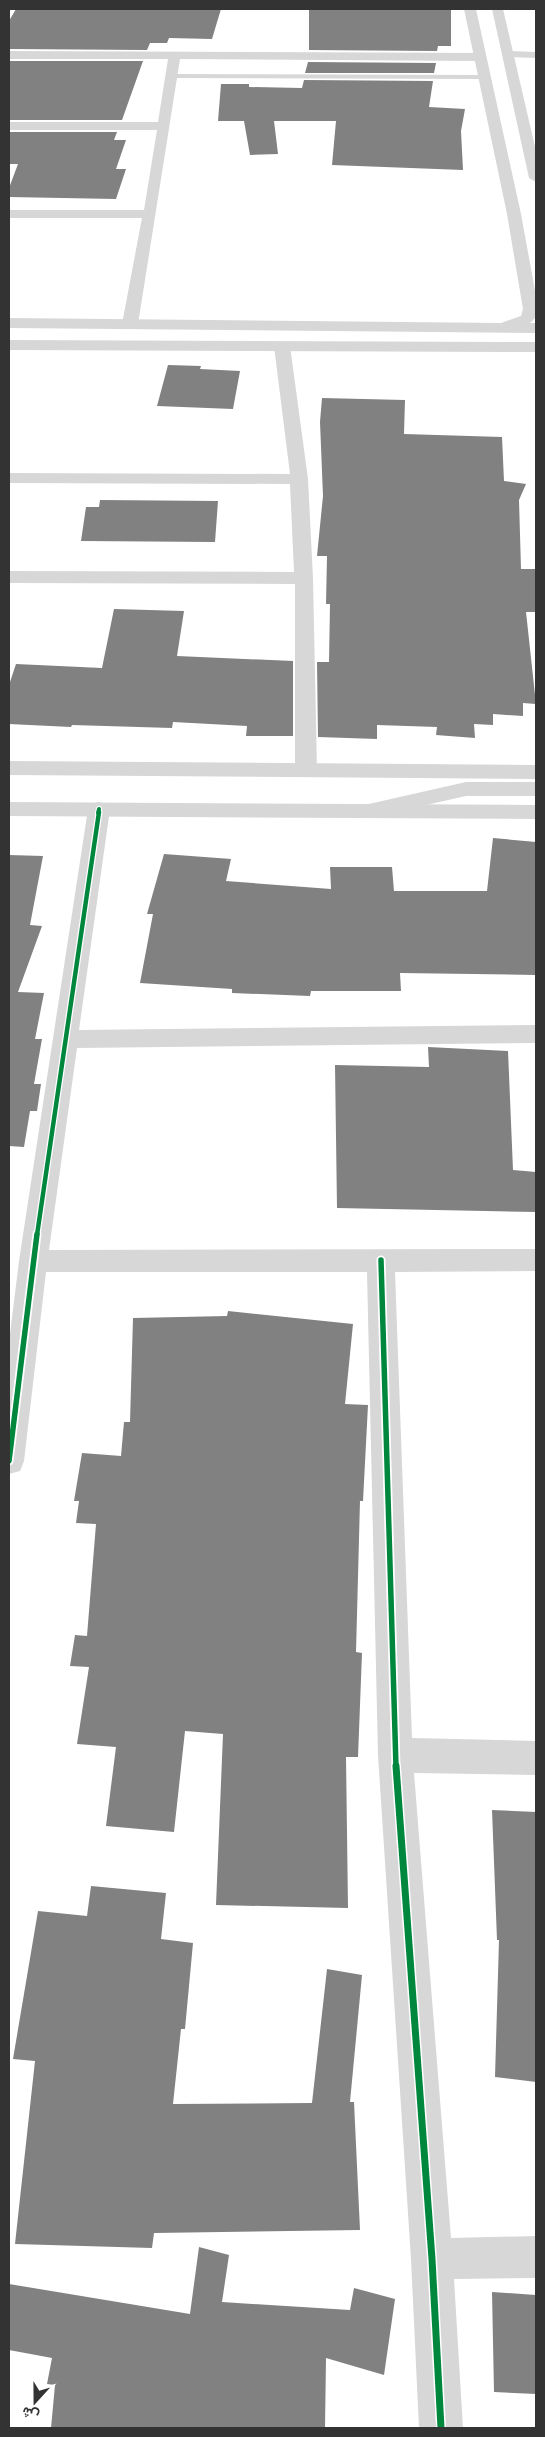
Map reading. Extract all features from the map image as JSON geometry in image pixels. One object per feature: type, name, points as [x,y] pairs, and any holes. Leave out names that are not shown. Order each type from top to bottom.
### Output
[{"type":"street","points":[[470,9],[533,303],[528,320],[502,328]]},
{"type":"street","points":[[497,9],[536,178]]},
{"type":"street","points":[[9,55],[480,57]]},
{"type":"street","points":[[130,324],[150,214],[175,55]]},
{"type":"street","points":[[509,55],[536,55]]},
{"type":"street","points":[[9,126],[164,126]]},
{"type":"street","points":[[9,214],[150,214]]},
{"type":"street","points":[[9,323],[536,328]]},
{"type":"street","points":[[9,329],[67,324]]},
{"type":"street","points":[[9,345],[536,348]]},
{"type":"street","points":[[282,346],[299,479],[304,578],[306,770]]},
{"type":"street","points":[[9,478],[299,479]]},
{"type":"street","points":[[9,577],[304,578]]},
{"type":"street","points":[[9,768],[536,772]]},
{"type":"street","points":[[368,811],[466,789],[536,789]]},
{"type":"street","points":[[9,809],[536,812]]},
{"type":"street","points":[[9,1461],[33,1261],[99,809]]},
{"type":"street","points":[[65,1039],[536,1034]]},
{"type":"street","points":[[382,1260],[395,1755],[432,2259],[441,2428]]},
{"type":"street","points":[[33,1261],[536,1260]]},
{"type":"street","points":[[395,1755],[536,1758]]},
{"type":"street","points":[[432,2259],[536,2257]]},
{"type":"lane","points":[[172,76],[484,77]]},
{"type":"building","points":[[16,9],[221,9],[212,39],[169,38],[167,43],[150,43],[147,50],[9,49],[9,21]]},
{"type":"building","points":[[309,9],[451,9],[451,46],[438,46],[437,51],[309,50]]},
{"type":"building","points":[[9,61],[143,61],[122,120],[9,120]]},
{"type":"building","points":[[308,62],[436,63],[434,73],[305,73]]},
{"type":"building","points":[[304,80],[433,81],[429,107],[465,109],[461,131],[463,170],[332,165],[336,121],[274,121],[278,154],[250,155],[244,121],[218,121],[221,84],[249,84],[249,87],[302,88]]},
{"type":"building","points":[[9,132],[117,132],[114,140],[126,140],[116,169],[126,169],[116,199],[9,197],[9,188],[18,164],[9,164]]},
{"type":"building","points":[[168,365],[201,366],[200,369],[240,371],[233,409],[157,406]]},
{"type":"building","points":[[322,398],[405,400],[404,434],[502,437],[504,481],[526,484],[519,500],[521,569],[536,569],[536,612],[526,612],[536,704],[523,703],[523,716],[493,714],[493,725],[474,724],[475,738],[436,735],[437,727],[377,725],[377,739],[318,737],[317,662],[329,662],[330,604],[326,604],[327,556],[317,556],[323,496],[320,422]]},
{"type":"building","points":[[100,500],[218,501],[215,542],[81,541],[86,507],[99,507]]},
{"type":"building","points":[[114,609],[184,611],[177,656],[293,661],[293,736],[246,736],[247,726],[173,722],[172,728],[9,724],[9,685],[16,664],[102,668]]},
{"type":"building","points":[[493,838],[536,842],[536,975],[400,973],[401,991],[311,991],[310,996],[232,993],[232,989],[140,983],[153,914],[147,914],[164,854],[231,859],[226,881],[331,889],[330,867],[392,867],[394,891],[487,891]]},
{"type":"building","points":[[9,855],[43,856],[30,925],[42,926],[18,992],[44,993],[35,1039],[42,1039],[34,1084],[41,1084],[37,1111],[30,1111],[24,1147],[9,1146]]},
{"type":"building","points":[[428,1047],[508,1051],[513,1170],[536,1172],[536,1212],[337,1208],[335,1065],[429,1067]]},
{"type":"building","points":[[228,1311],[353,1324],[345,1404],[368,1405],[363,1501],[360,1501],[356,1652],[362,1653],[358,1757],[346,1757],[348,1908],[216,1905],[223,1734],[185,1731],[174,1832],[106,1826],[116,1747],[77,1744],[89,1667],[70,1666],[75,1635],[87,1636],[96,1524],[76,1523],[79,1501],[74,1501],[82,1453],[121,1456],[124,1422],[130,1422],[133,1318],[227,1316]]},
{"type":"building","points":[[492,1810],[536,1812],[536,2082],[495,2077],[499,1940],[497,1940]]},
{"type":"building","points":[[91,1886],[166,1893],[161,1939],[193,1943],[185,2029],[181,2029],[173,2104],[312,2103],[327,1969],[362,1975],[350,2102],[354,2102],[360,2230],[154,2233],[152,2248],[15,2244],[35,2061],[13,2059],[38,1911],[87,1916]]},
{"type":"building","points":[[199,2247],[229,2255],[222,2302],[350,2310],[354,2288],[395,2299],[384,2375],[326,2358],[325,2428],[51,2428],[55,2385],[47,2384],[52,2358],[9,2350],[9,2284],[190,2314]]},
{"type":"building","points":[[492,2292],[536,2295],[536,2394],[494,2392]]},
{"type":"cycle path","points":[[9,1461],[33,1261],[99,809]]},
{"type":"cycle path","points":[[381,1260],[395,1755],[432,2259],[441,2428]]}]
